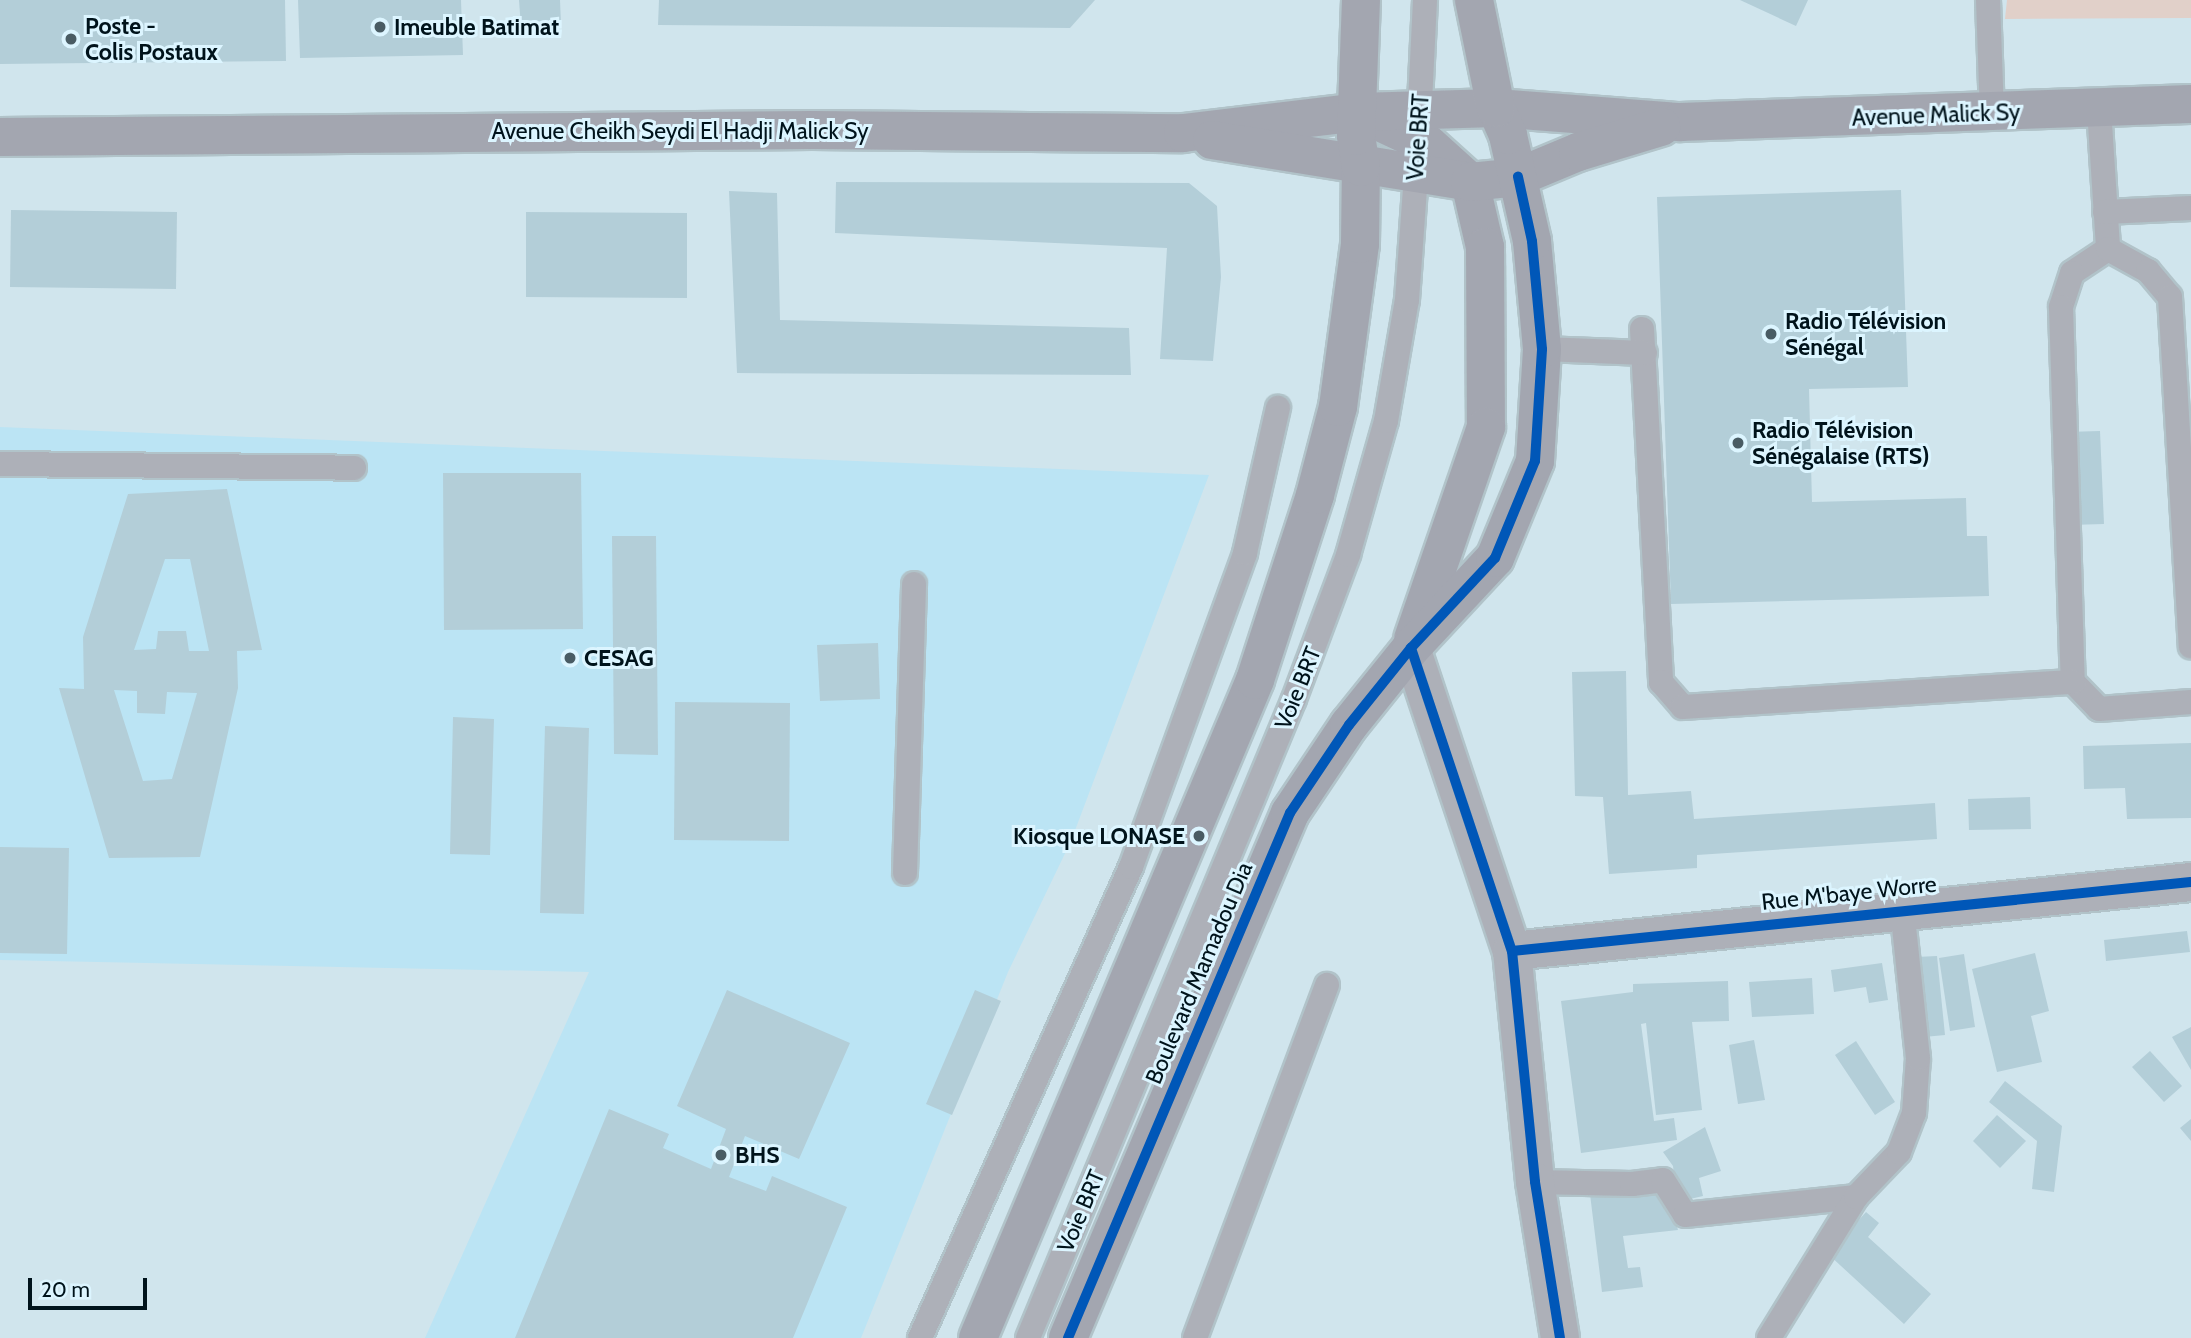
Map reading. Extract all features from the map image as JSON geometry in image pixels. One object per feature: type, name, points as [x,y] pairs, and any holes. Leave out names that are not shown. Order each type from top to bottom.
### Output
[{"type":"street","points":[[978,1338],[1259,667],[1338,407],[1360,244],[1361,167],[1356,136],[1359,112],[1361,0]]},
{"type":"street","name":"Boulevard Mamadou Dia","points":[[1068,1338],[1290,813],[1349,725],[1411,648],[1495,558],[1535,461],[1542,349],[1532,242],[1518,177],[1496,108],[1474,0]]},
{"type":"street","name":"Avenue Malick Sy","points":[[1680,122],[1578,152],[1518,177],[1470,182],[1418,142],[1496,108],[1680,122],[1992,114],[2191,104]]},
{"type":"street","name":"Avenue Cheikh Seydi El Hadji Malick Sy","points":[[0,137],[812,130],[1183,132],[1359,112],[1418,142]]},
{"type":"street","points":[[1183,132],[1361,167],[1418,142]]},
{"type":"street","points":[[1470,182],[1485,247],[1486,427],[1411,648],[1512,951],[1535,1182],[1560,1338]]},
{"type":"street","name":"Rue M'baye Worre","points":[[1512,951],[1902,908],[2188,888]]},
{"type":"lane","name":"Voie BRT","points":[[1028,1338],[1304,674],[1348,555],[1386,421],[1407,300],[1424,0]]},
{"type":"lane","points":[[1988,0],[1992,114]]},
{"type":"lane","points":[[2099,108],[2108,248]]},
{"type":"lane","points":[[2105,212],[2191,208]]},
{"type":"lane","points":[[2108,248],[2148,271],[2170,297],[2191,646]]},
{"type":"lane","points":[[2108,248],[2072,272],[2061,307],[2073,682],[2099,709],[2190,697]]},
{"type":"lane","points":[[1542,349],[1644,341],[1661,682],[1683,708],[2073,682]]},
{"type":"lane","points":[[920,1338],[1131,867],[1245,553],[1278,408]]},
{"type":"lane","points":[[0,464],[355,468]]},
{"type":"lane","points":[[905,873],[914,583]]},
{"type":"lane","points":[[1769,1338],[1856,1197],[1899,1153],[1914,1113],[1918,1058],[1902,908]]},
{"type":"lane","points":[[1195,1338],[1327,985]]},
{"type":"lane","points":[[1535,1182],[1632,1184],[1663,1180],[1685,1215],[1856,1197]]},
{"type":"shaded area","points":[[2007,0],[2191,0],[2191,18],[2005,19]]},
{"type":"shaded area","name":"CESAG","points":[[0,427],[1209,475],[1071,841],[1008,972],[861,1338],[425,1338],[589,972],[0,960]]},
{"type":"building","points":[[0,0],[285,0],[286,61],[0,64]]},
{"type":"building","name":"Imeuble Batimat","points":[[298,0],[461,0],[463,55],[300,58]]},
{"type":"building","points":[[519,0],[560,0],[561,25],[521,27]]},
{"type":"building","points":[[659,0],[1095,0],[1070,28],[658,25]]},
{"type":"building","points":[[1740,0],[1808,0],[1796,26]]},
{"type":"building","points":[[836,182],[1189,183],[1217,206],[1221,277],[1213,361],[1160,359],[1167,248],[835,233]]},
{"type":"building","name":"Radio Télévision Sénégalaise (RTS)","points":[[1901,190],[1908,387],[1809,389],[1812,502],[1966,498],[1967,536],[1987,536],[1989,596],[1671,604],[1657,197]]},
{"type":"building","points":[[729,191],[777,193],[780,320],[1129,328],[1131,375],[737,373]]},
{"type":"building","points":[[11,210],[177,212],[176,289],[10,287]]},
{"type":"building","points":[[526,212],[687,213],[687,298],[526,297]]},
{"type":"building","points":[[2100,431],[2104,524],[2070,525],[2066,432]]},
{"type":"building","points":[[443,473],[581,473],[583,629],[444,630]]},
{"type":"building","points":[[227,489],[262,650],[237,651],[238,688],[200,857],[109,858],[59,688],[84,689],[83,637],[128,494]],"holes":[[[165,559],[190,559],[209,651],[189,651],[186,631],[158,631],[156,649],[134,650]],[[114,690],[137,691],[137,713],[165,714],[167,692],[197,693],[172,779],[143,781]]]},
{"type":"building","points":[[612,536],[656,536],[658,755],[614,754]]},
{"type":"building","points":[[878,643],[880,699],[820,701],[817,645]]},
{"type":"building","points":[[1626,671],[1628,795],[1691,791],[1694,819],[1935,803],[1937,839],[1697,855],[1697,868],[1609,874],[1603,797],[1575,796],[1572,672]]},
{"type":"building","points":[[675,702],[790,703],[789,841],[674,840]]},
{"type":"building","points":[[453,717],[494,719],[490,855],[450,854]]},
{"type":"building","points":[[545,726],[589,728],[584,914],[540,913]]},
{"type":"building","points":[[2191,743],[2191,818],[2127,819],[2125,788],[2084,789],[2083,746]]},
{"type":"building","points":[[2030,797],[2031,829],[1969,830],[1968,799]]},
{"type":"building","points":[[0,847],[69,848],[67,954],[0,953]]},
{"type":"building","points":[[2187,931],[2190,952],[2106,961],[2104,940]]},
{"type":"building","points":[[2035,953],[2049,1011],[2031,1016],[2042,1062],[1997,1072],[1972,969]]},
{"type":"building","points":[[1964,954],[1975,1027],[1950,1031],[1939,958]]},
{"type":"building","points":[[1937,956],[1945,1035],[1924,1037],[1916,957]]},
{"type":"building","points":[[1882,963],[1888,1000],[1869,1003],[1866,987],[1834,992],[1831,970]]},
{"type":"building","points":[[1812,978],[1814,1014],[1752,1017],[1749,982]]},
{"type":"building","points":[[1728,981],[1729,1021],[1692,1022],[1702,1110],[1656,1115],[1646,1023],[1641,1024],[1654,1121],[1674,1118],[1677,1140],[1581,1153],[1561,1001],[1633,992],[1633,984]]},
{"type":"building","points":[[727,990],[850,1043],[799,1159],[745,1136],[729,1177],[766,1191],[772,1176],[847,1207],[793,1338],[515,1338],[609,1109],[669,1134],[663,1148],[711,1169],[726,1129],[677,1106]]},
{"type":"building","points":[[975,990],[1001,1001],[952,1115],[926,1104]]},
{"type":"building","points":[[2191,1027],[2191,1070],[2172,1037]]},
{"type":"building","points":[[1754,1040],[1765,1100],[1738,1104],[1729,1045]]},
{"type":"building","points":[[1856,1041],[1895,1102],[1875,1115],[1835,1055]]},
{"type":"building","points":[[2150,1051],[2182,1086],[2164,1102],[2132,1067]]},
{"type":"building","points":[[2005,1081],[2062,1126],[2054,1192],[2032,1189],[2037,1141],[1989,1102]]},
{"type":"building","points":[[1997,1115],[2026,1141],[2000,1168],[1973,1141]]},
{"type":"building","points":[[2191,1119],[2191,1141],[2180,1128]]},
{"type":"building","points":[[1705,1127],[1721,1171],[1699,1178],[1703,1196],[1677,1202],[1673,1166],[1663,1152]]},
{"type":"building","points":[[1665,1187],[1678,1230],[1623,1236],[1628,1268],[1640,1267],[1643,1287],[1602,1292],[1590,1194]]},
{"type":"building","points":[[1866,1212],[1879,1223],[1868,1237],[1931,1294],[1904,1324],[1828,1254]]},
{"type":"cycle path","points":[[1068,1338],[1290,813],[1349,725],[1411,648],[1495,558],[1535,461],[1542,349],[1532,241],[1518,177]]},
{"type":"cycle path","points":[[1411,648],[1512,951],[1535,1182],[1560,1338]]},
{"type":"cycle path","points":[[1512,951],[2191,882]]},
{"type":"place","name":"Imeuble Batimat","points":[[380,27]]},
{"type":"place","name":"Poste - Colis Postaux","points":[[71,39]]},
{"type":"place","name":"Radio Télévision Sénégal","points":[[1771,334]]},
{"type":"place","name":"Radio Télévision Sénégalaise (RTS)","points":[[1738,443]]},
{"type":"place","name":"CESAG","points":[[570,658]]},
{"type":"place","name":"Kiosque LONASE","points":[[1199,836]]},
{"type":"place","name":"BHS","points":[[721,1155]]}]
